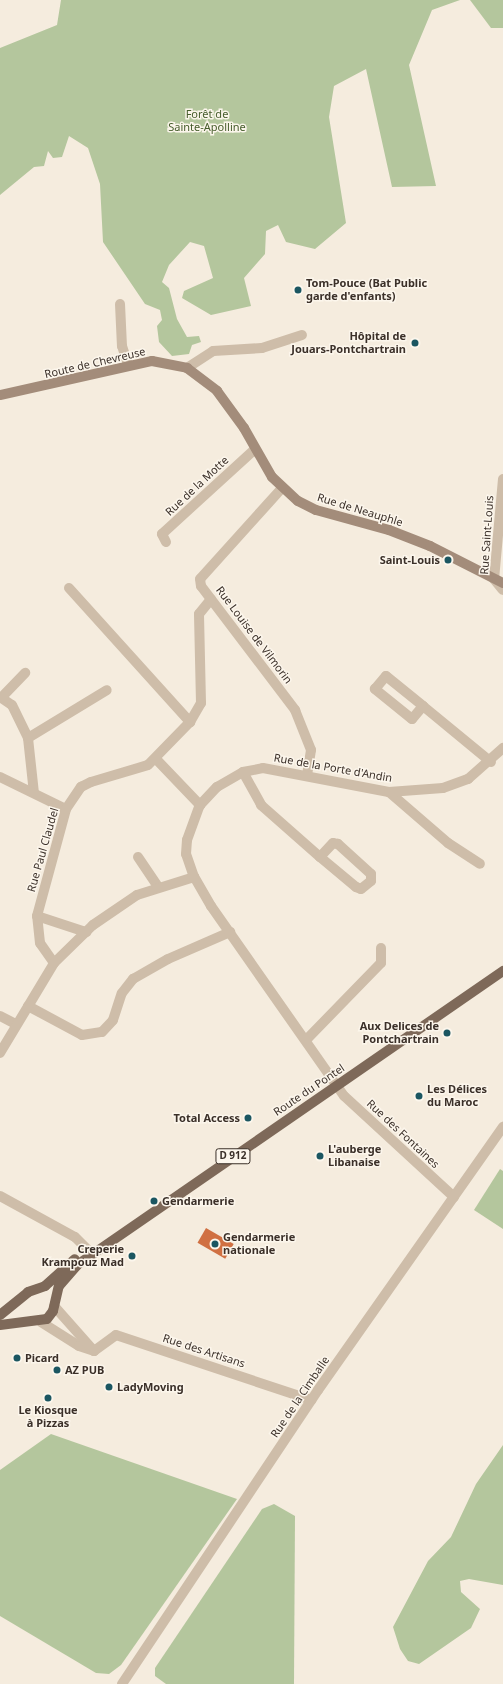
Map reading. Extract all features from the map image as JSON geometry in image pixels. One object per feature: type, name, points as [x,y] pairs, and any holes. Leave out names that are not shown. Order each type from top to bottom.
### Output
[{"type":"main road","name":"Route du Pontel","points":[[41,1322],[51,1316],[54,1304],[68,1273],[128,1228],[338,1086],[503,971]]},
{"type":"main road","name":"Route du Pontel","points":[[0,1315],[25,1296],[45,1286],[88,1250],[128,1228]]},
{"type":"main road","points":[[35,1290],[45,1291],[54,1304]]},
{"type":"main road","points":[[25,1296],[21,1308],[30,1320]]},
{"type":"main road","points":[[0,1325],[30,1320],[41,1322]]},
{"type":"street","points":[[120,304],[122,346],[128,365]]},
{"type":"street","points":[[190,370],[213,351],[262,348],[302,335]]},
{"type":"street","name":"Route de Chevreuse","points":[[0,395],[128,365],[152,361],[190,370]]},
{"type":"street","name":"Rue de Neauphle","points":[[190,370],[217,391],[254,450],[282,488],[316,510],[410,538],[498,581]]},
{"type":"street","name":"Rue de la Motte","points":[[166,542],[162,534],[254,450]]},
{"type":"street","name":"Rue Saint-Louis","points":[[503,479],[498,581],[503,590]]},
{"type":"street","name":"Rue Louise de Vilmorin","points":[[282,488],[203,574],[201,586],[295,710],[311,750],[307,775]]},
{"type":"street","points":[[69,588],[190,722]]},
{"type":"street","name":"Rue Paul Claudel","points":[[54,962],[40,943],[37,916],[66,809],[86,785],[139,769],[156,759],[190,722],[201,703],[199,614],[212,599]]},
{"type":"street","points":[[25,673],[0,698],[12,705],[28,738],[34,793]]},
{"type":"street","points":[[423,706],[412,719],[375,690],[386,676],[423,706],[491,762]]},
{"type":"street","points":[[28,738],[106,690]]},
{"type":"street","name":"Rue de la Porte d'Andin","points":[[338,1086],[230,932],[194,877],[186,854],[187,840],[200,805],[217,787],[242,772],[263,768],[307,775],[389,792],[443,788],[468,779],[491,762],[503,748]]},
{"type":"street","points":[[156,759],[200,805]]},
{"type":"street","points":[[242,772],[261,805],[320,857],[356,887],[361,889],[371,881],[371,874],[338,844],[333,843],[320,857]]},
{"type":"street","points":[[0,777],[66,809]]},
{"type":"street","points":[[389,792],[452,846],[480,864]]},
{"type":"street","points":[[138,857],[158,887]]},
{"type":"street","points":[[0,1054],[16,1024],[54,962],[86,932],[114,909],[158,887],[194,877]]},
{"type":"street","points":[[37,916],[86,932]]},
{"type":"street","points":[[28,1006],[82,1035],[102,1032],[113,1020],[122,993],[133,979],[168,959],[230,932]]},
{"type":"street","points":[[306,1039],[381,963],[381,948]]},
{"type":"street","points":[[0,1016],[16,1024]]},
{"type":"street","name":"Rue des Fontaines","points":[[338,1086],[344,1096],[454,1197]]},
{"type":"street","name":"Rue de la Cimballe","points":[[122,1684],[311,1400],[503,1127]]},
{"type":"street","points":[[0,1196],[75,1237],[88,1250]]},
{"type":"street","points":[[54,1304],[94,1351]]},
{"type":"street","points":[[41,1322],[79,1346],[94,1351]]},
{"type":"street","name":"Rue des Artisans","points":[[94,1351],[116,1335],[311,1400]]},
{"type":"green space","name":"Forêt de Sainte-Apolline","points":[[61,0],[460,0],[432,10],[409,65],[436,186],[392,187],[366,69],[334,86],[329,117],[346,223],[315,249],[286,242],[278,225],[266,231],[265,254],[244,278],[251,306],[211,315],[182,298],[184,291],[213,278],[204,246],[190,242],[169,265],[162,282],[169,288],[177,319],[187,337],[199,336],[201,342],[192,345],[189,354],[172,356],[159,342],[157,326],[162,320],[160,310],[145,304],[103,242],[100,184],[88,148],[69,136],[62,157],[53,158],[48,151],[44,166],[34,167],[0,195],[0,48],[57,25]]},
{"type":"green space","points":[[470,0],[503,0],[503,28],[491,28]]},
{"type":"green space","points":[[500,1169],[503,1171],[503,1229],[474,1210]]},
{"type":"green space","points":[[51,1434],[237,1499],[121,1665],[109,1674],[96,1673],[0,1616],[0,1470]]},
{"type":"green space","points":[[503,1445],[503,1585],[469,1579],[460,1581],[461,1592],[480,1609],[471,1628],[419,1664],[408,1661],[400,1649],[393,1627],[428,1561],[451,1537],[476,1484]]},
{"type":"green space","points":[[274,1504],[295,1516],[294,1684],[166,1684],[155,1676],[155,1668],[262,1509]]},
{"type":"building","name":"Gendarmerie nationale","points":[[206,1228],[234,1244],[225,1259],[197,1243]]},
{"type":"place","name":"Tom-Pouce (Bat Public garde d'enfants)","points":[[298,290]]},
{"type":"place","name":"Hôpital de Jouars-Pontchartrain","points":[[415,343]]},
{"type":"place","name":"Saint-Louis","points":[[448,560]]},
{"type":"place","name":"Aux Delices de Pontchartrain","points":[[447,1033]]},
{"type":"place","name":"Les Délices du Maroc","points":[[419,1096]]},
{"type":"place","name":"Total Access","points":[[248,1118]]},
{"type":"place","name":"L'auberge Libanaise","points":[[320,1156]]},
{"type":"place","name":"Gendarmerie","points":[[154,1201]]},
{"type":"place","name":"Gendarmerie nationale","points":[[215,1244]]},
{"type":"place","name":"Creperie Krampouz Mad","points":[[132,1256]]},
{"type":"place","name":"Picard","points":[[17,1358]]},
{"type":"place","name":"AZ PUB","points":[[57,1370]]},
{"type":"place","name":"LadyMoving","points":[[109,1387]]},
{"type":"place","name":"Le Kiosque à Pizzas","points":[[48,1398]]}]
